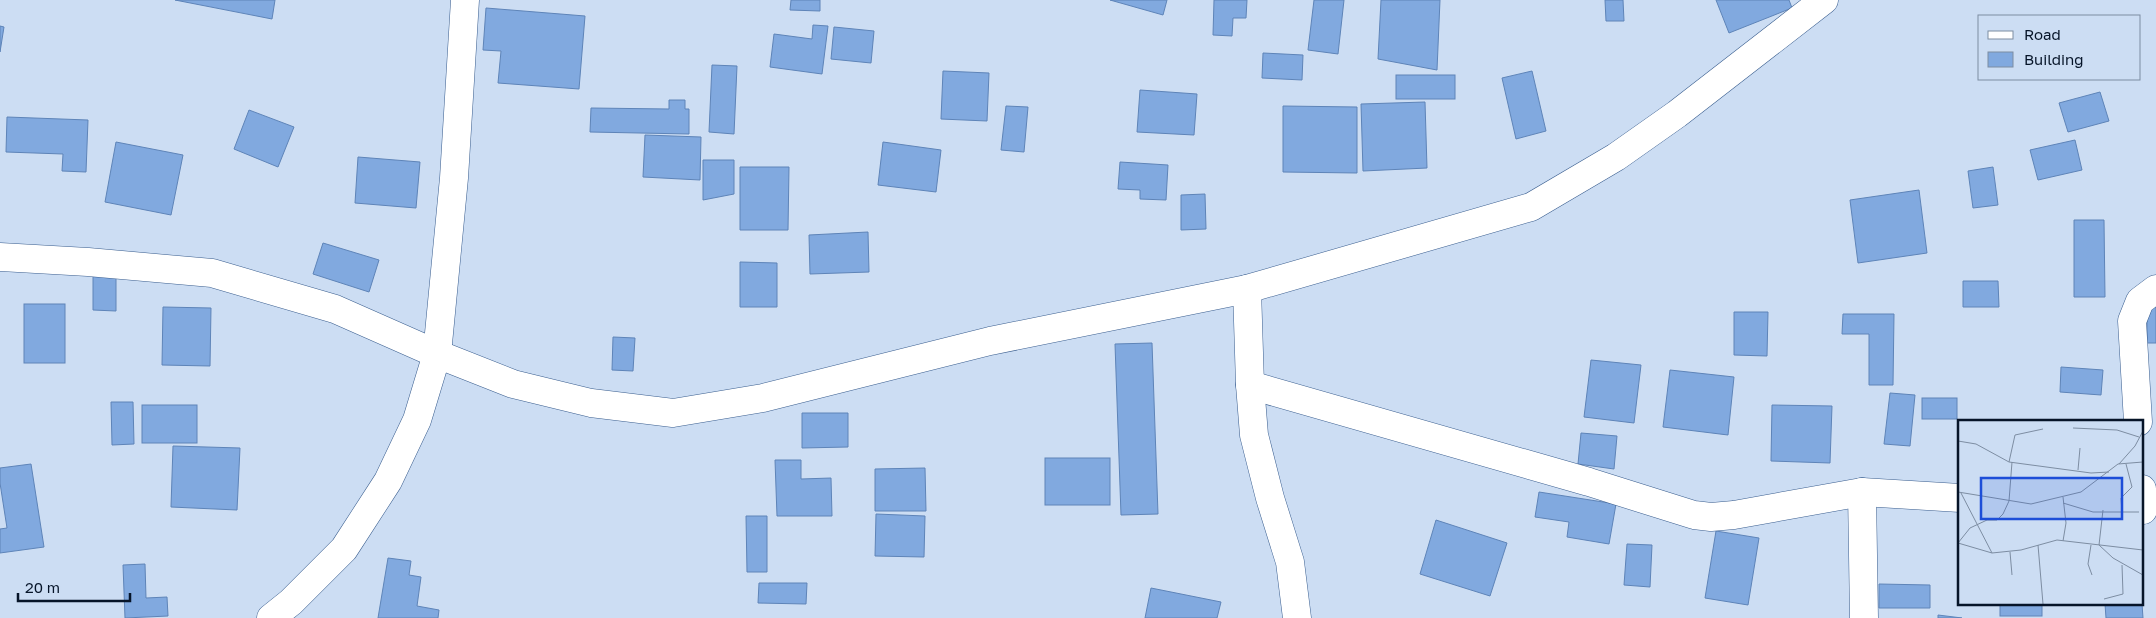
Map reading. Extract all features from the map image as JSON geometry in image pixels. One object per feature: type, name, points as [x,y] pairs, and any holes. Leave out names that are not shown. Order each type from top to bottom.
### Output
[{"type":"street","points":[[270,618],[290,602],[344,548],[388,481],[417,420],[438,354],[454,178],[465,0]]},
{"type":"street","points":[[0,257],[88,262],[212,273],[335,309],[513,384],[581,401],[673,413],[763,398],[990,341],[1247,289],[1530,207],[1616,157],[1677,114],[1824,0]]},
{"type":"street","points":[[1247,289],[1250,385],[1254,435],[1270,498],[1290,562],[1297,618]]},
{"type":"street","points":[[2138,420],[2132,320],[2140,301],[2156,289]]},
{"type":"street","points":[[1250,385],[1589,482],[1694,515],[1711,517],[1734,515],[1862,492],[1958,498]]},
{"type":"street","points":[[1862,492],[1864,618]]},
{"type":"building","points":[[175,0],[275,0],[272,19]]},
{"type":"building","points":[[791,0],[820,0],[820,11],[790,10]]},
{"type":"building","points":[[1110,0],[1167,0],[1163,15]]},
{"type":"building","points":[[1214,0],[1247,0],[1246,18],[1233,18],[1232,36],[1213,35]]},
{"type":"building","points":[[1314,0],[1344,0],[1338,54],[1308,50]]},
{"type":"building","points":[[1381,0],[1440,0],[1437,70],[1378,59]]},
{"type":"building","points":[[1605,0],[1623,0],[1624,21],[1606,21]]},
{"type":"building","points":[[1716,0],[1789,0],[1792,8],[1729,33]]},
{"type":"building","points":[[486,8],[585,16],[579,89],[498,83],[501,51],[483,50]]},
{"type":"building","points":[[813,25],[828,26],[822,74],[770,67],[774,34],[812,39]]},
{"type":"building","points":[[0,26],[4,27],[0,52]]},
{"type":"building","points":[[834,27],[874,31],[871,63],[831,59]]},
{"type":"building","points":[[1263,53],[1303,55],[1302,80],[1262,78]]},
{"type":"building","points":[[712,65],[737,66],[734,134],[709,132]]},
{"type":"building","points":[[943,71],[989,73],[987,121],[941,119]]},
{"type":"building","points":[[1532,71],[1546,131],[1516,139],[1502,78]]},
{"type":"building","points":[[1396,75],[1455,75],[1455,99],[1396,99]]},
{"type":"building","points":[[1140,90],[1197,94],[1194,135],[1137,132]]},
{"type":"building","points":[[2100,92],[2109,121],[2068,132],[2059,103]]},
{"type":"building","points":[[669,100],[685,100],[685,109],[689,109],[689,134],[590,132],[591,108],[669,109]]},
{"type":"building","points":[[1425,102],[1427,168],[1363,171],[1361,104]]},
{"type":"building","points":[[1006,106],[1028,107],[1024,152],[1001,150]]},
{"type":"building","points":[[1283,106],[1357,107],[1357,173],[1283,172]]},
{"type":"building","points":[[249,110],[294,127],[278,167],[234,149]]},
{"type":"building","points":[[7,117],[88,120],[86,172],[62,171],[63,154],[6,152]]},
{"type":"building","points":[[645,135],[701,137],[700,180],[643,177]]},
{"type":"building","points":[[2075,140],[2082,170],[2038,180],[2030,150]]},
{"type":"building","points":[[116,142],[183,155],[171,215],[105,202]]},
{"type":"building","points":[[883,142],[941,150],[936,192],[878,185]]},
{"type":"building","points":[[358,157],[420,162],[416,208],[355,203]]},
{"type":"building","points":[[703,160],[734,160],[734,194],[703,200]]},
{"type":"building","points":[[1120,162],[1168,165],[1166,200],[1140,199],[1140,190],[1118,189]]},
{"type":"building","points":[[740,167],[789,167],[788,230],[740,230]]},
{"type":"building","points":[[1993,167],[1998,205],[1973,208],[1968,171]]},
{"type":"building","points":[[1919,190],[1927,253],[1858,263],[1850,200]]},
{"type":"building","points":[[1205,194],[1206,229],[1181,230],[1181,195]]},
{"type":"building","points":[[2074,220],[2104,220],[2105,297],[2074,297]]},
{"type":"building","points":[[868,232],[869,272],[810,274],[809,235]]},
{"type":"building","points":[[323,243],[379,260],[369,292],[313,274]]},
{"type":"building","points":[[740,262],[777,263],[777,307],[740,307]]},
{"type":"building","points":[[93,276],[116,277],[116,311],[93,310]]},
{"type":"building","points":[[1963,281],[1998,281],[1999,307],[1963,307]]},
{"type":"building","points":[[24,304],[65,304],[65,363],[24,363]]},
{"type":"building","points":[[163,307],[211,308],[210,366],[162,365]]},
{"type":"building","points":[[2147,307],[2156,307],[2156,343],[2147,343]]},
{"type":"building","points":[[1734,312],[1768,312],[1767,356],[1734,355]]},
{"type":"building","points":[[1843,314],[1894,314],[1893,385],[1869,385],[1869,334],[1842,334]]},
{"type":"building","points":[[613,337],[635,338],[633,371],[612,370]]},
{"type":"building","points":[[1152,343],[1158,514],[1121,515],[1115,344]]},
{"type":"building","points":[[1591,360],[1641,365],[1634,423],[1584,417]]},
{"type":"building","points":[[2061,367],[2103,370],[2101,395],[2060,392]]},
{"type":"building","points":[[1670,370],[1734,377],[1728,435],[1663,427]]},
{"type":"building","points":[[1890,393],[1915,395],[1910,446],[1884,444]]},
{"type":"building","points":[[1922,398],[1957,398],[1957,419],[1922,419]]},
{"type":"building","points":[[111,402],[133,402],[134,444],[112,445]]},
{"type":"building","points":[[142,405],[197,405],[197,443],[142,443]]},
{"type":"building","points":[[1772,405],[1832,406],[1830,463],[1771,461]]},
{"type":"building","points":[[802,413],[848,413],[848,447],[802,448]]},
{"type":"building","points":[[1581,433],[1617,436],[1614,469],[1578,464]]},
{"type":"building","points":[[173,446],[240,448],[237,510],[171,507]]},
{"type":"building","points":[[1045,458],[1110,458],[1110,505],[1045,505]]},
{"type":"building","points":[[775,460],[801,460],[801,479],[831,478],[832,516],[777,516]]},
{"type":"building","points":[[31,464],[44,547],[0,553],[0,529],[7,528],[0,483],[0,468]]},
{"type":"building","points":[[925,468],[926,511],[875,511],[875,469]]},
{"type":"building","points":[[1539,492],[1616,504],[1609,544],[1567,537],[1569,522],[1535,517]]},
{"type":"building","points":[[876,514],[925,516],[924,557],[875,556]]},
{"type":"building","points":[[746,516],[767,516],[767,572],[747,572]]},
{"type":"building","points":[[1436,520],[1507,543],[1490,596],[1420,574]]},
{"type":"building","points":[[1716,531],[1759,538],[1748,605],[1705,598]]},
{"type":"building","points":[[1627,544],[1652,545],[1650,587],[1624,585]]},
{"type":"building","points":[[388,558],[411,561],[409,575],[421,577],[417,606],[439,610],[438,618],[378,618]]},
{"type":"building","points":[[145,564],[146,598],[167,597],[168,616],[125,618],[123,565]]},
{"type":"building","points":[[759,583],[807,583],[806,604],[758,603]]},
{"type":"building","points":[[1879,584],[1930,585],[1930,608],[1879,608]]},
{"type":"building","points":[[1151,588],[1221,602],[1217,618],[1145,618]]},
{"type":"building","points":[[2000,606],[2042,606],[2042,616],[2000,616]]},
{"type":"building","points":[[2105,606],[2142,606],[2143,618],[2106,618]]},
{"type":"building","points":[[1938,615],[1962,618],[1938,618]]}]
